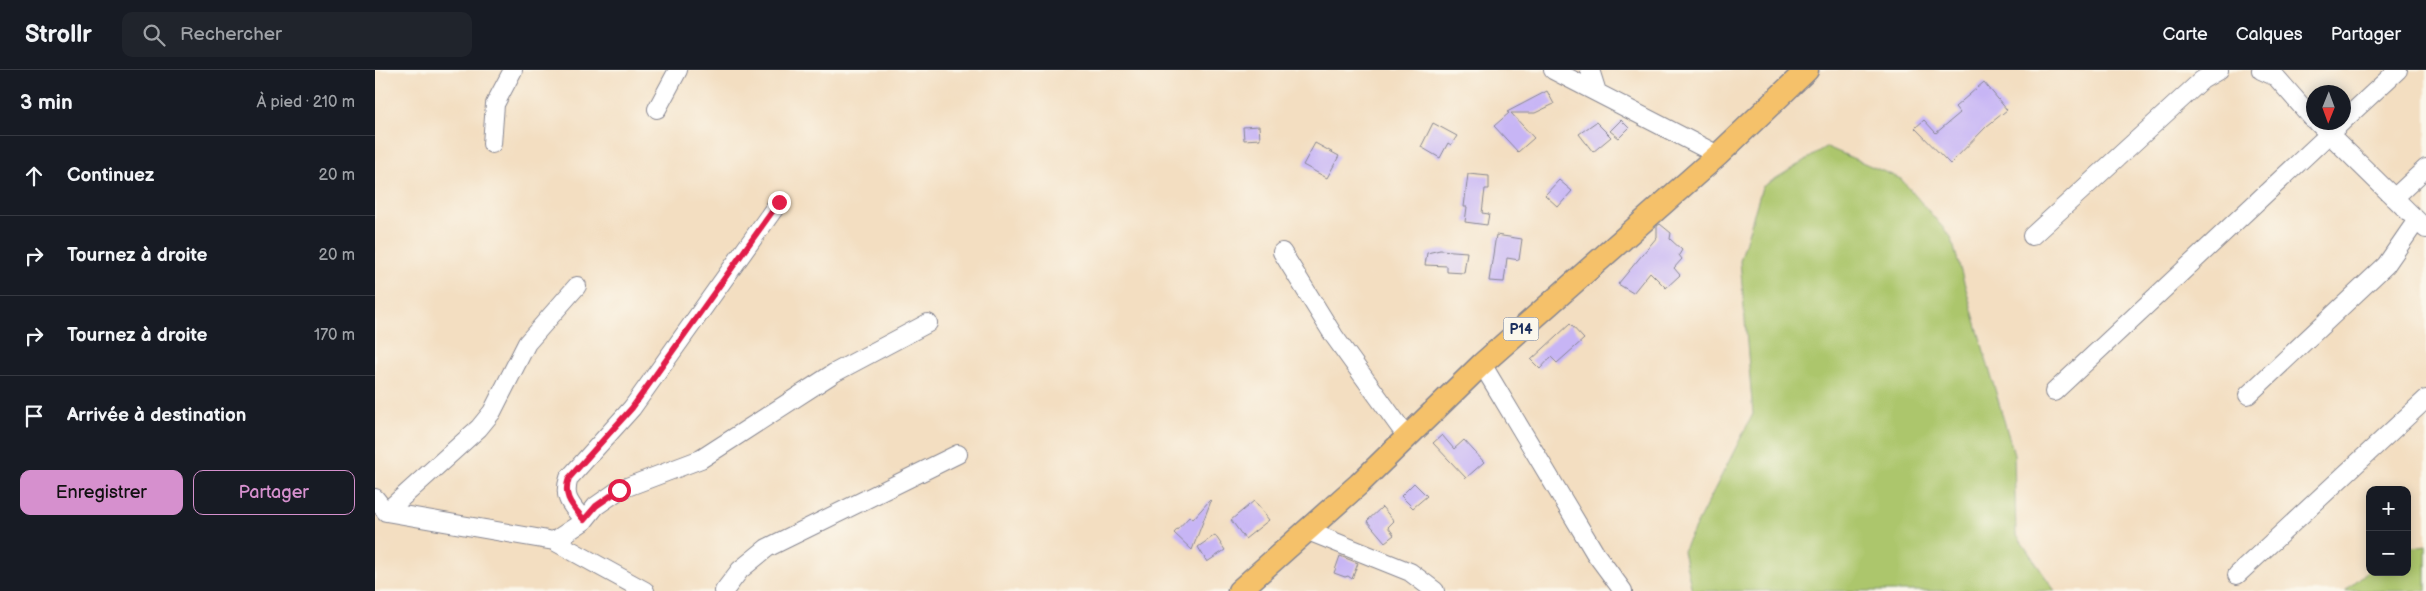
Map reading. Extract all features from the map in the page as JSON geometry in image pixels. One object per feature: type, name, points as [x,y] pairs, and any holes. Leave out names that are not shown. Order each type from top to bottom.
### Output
[{"type":"main road","name":"P14","points":[[1239,591],[1308,531],[1482,364],[1718,155],[1807,70]]},
{"type":"street","points":[[492,144],[495,104],[513,70]]},
{"type":"street","points":[[657,109],[678,70]]},
{"type":"street","points":[[1553,70],[1718,155]]},
{"type":"street","points":[[1590,70],[1597,92]]},
{"type":"street","points":[[2032,236],[2202,80],[2219,70]]},
{"type":"street","points":[[2351,114],[2398,70]]},
{"type":"street","points":[[2273,72],[2306,111]]},
{"type":"street","points":[[2054,392],[2322,130]]},
{"type":"street","points":[[2247,395],[2385,265],[2421,225],[2324,130]]},
{"type":"street","points":[[2394,198],[2426,168]]},
{"type":"street","points":[[584,520],[566,497],[565,488],[569,478],[632,408],[779,202]]},
{"type":"street","points":[[1282,252],[1333,336],[1407,438]]},
{"type":"street","points":[[381,505],[479,428],[492,412],[527,343],[577,286]]},
{"type":"street","points":[[554,541],[584,520],[596,506],[619,490],[701,459],[834,372],[927,323]]},
{"type":"street","points":[[1482,364],[1595,553],[1623,591]]},
{"type":"street","points":[[2237,575],[2426,400]]},
{"type":"street","points":[[724,591],[740,570],[767,548],[958,454]]},
{"type":"street","points":[[381,505],[554,541],[645,591]]},
{"type":"street","points":[[1308,531],[1410,572],[1435,591]]},
{"type":"green space","points":[[1827,147],[1901,179],[1951,237],[2014,455],[2016,534],[2055,591],[1692,591],[1683,551],[1753,414],[1740,261],[1762,187]]},
{"type":"green space","points":[[2426,545],[2426,591],[2345,591],[2366,573],[2366,576],[2411,576],[2411,547]]},
{"type":"building","points":[[1984,82],[2007,110],[1987,126],[1950,164],[1915,128],[1924,120],[1936,133],[1960,113],[1955,107]]},
{"type":"building","points":[[1547,91],[1554,104],[1535,113],[1511,113],[1534,138],[1518,152],[1494,126],[1509,113],[1507,112]]},
{"type":"building","points":[[1621,120],[1629,128],[1619,138],[1610,131]]},
{"type":"building","points":[[1596,122],[1611,137],[1593,152],[1579,134]]},
{"type":"building","points":[[1433,123],[1457,136],[1451,145],[1448,143],[1440,158],[1421,147]]},
{"type":"building","points":[[1259,126],[1260,139],[1244,140],[1243,127]]},
{"type":"building","points":[[1315,143],[1339,156],[1327,178],[1303,165]]},
{"type":"building","points":[[1468,174],[1489,176],[1489,189],[1485,189],[1482,213],[1489,214],[1487,225],[1465,222],[1467,207],[1464,207]]},
{"type":"building","points":[[1559,180],[1572,191],[1558,207],[1545,195]]},
{"type":"building","points":[[1660,224],[1671,233],[1670,239],[1682,250],[1679,255],[1682,259],[1674,268],[1680,275],[1666,288],[1650,272],[1633,293],[1618,284],[1657,237],[1657,226]]},
{"type":"building","points":[[1496,235],[1522,239],[1519,260],[1507,258],[1504,282],[1489,281]]},
{"type":"building","points":[[1440,250],[1467,252],[1464,273],[1447,272],[1447,266],[1425,265],[1427,253]]},
{"type":"building","points":[[1570,324],[1584,339],[1557,363],[1551,357],[1540,369],[1531,360]]},
{"type":"building","points":[[1442,435],[1454,449],[1464,440],[1484,462],[1466,478],[1433,443]]},
{"type":"building","points":[[1414,483],[1427,496],[1413,508],[1401,496]]},
{"type":"building","points":[[1210,500],[1192,550],[1174,533],[1190,516],[1193,519]]},
{"type":"building","points":[[1254,501],[1269,520],[1245,539],[1231,520]]},
{"type":"building","points":[[1382,507],[1394,521],[1388,527],[1394,535],[1385,542],[1367,521]]},
{"type":"building","points":[[1215,535],[1225,550],[1207,562],[1198,547]]},
{"type":"building","points":[[1340,556],[1358,563],[1352,579],[1348,576],[1345,577],[1334,573]]},
{"type":"route","points":[[619,490],[596,506],[584,520],[566,497],[565,488],[569,478],[620,424],[632,408],[779,202]]}]
